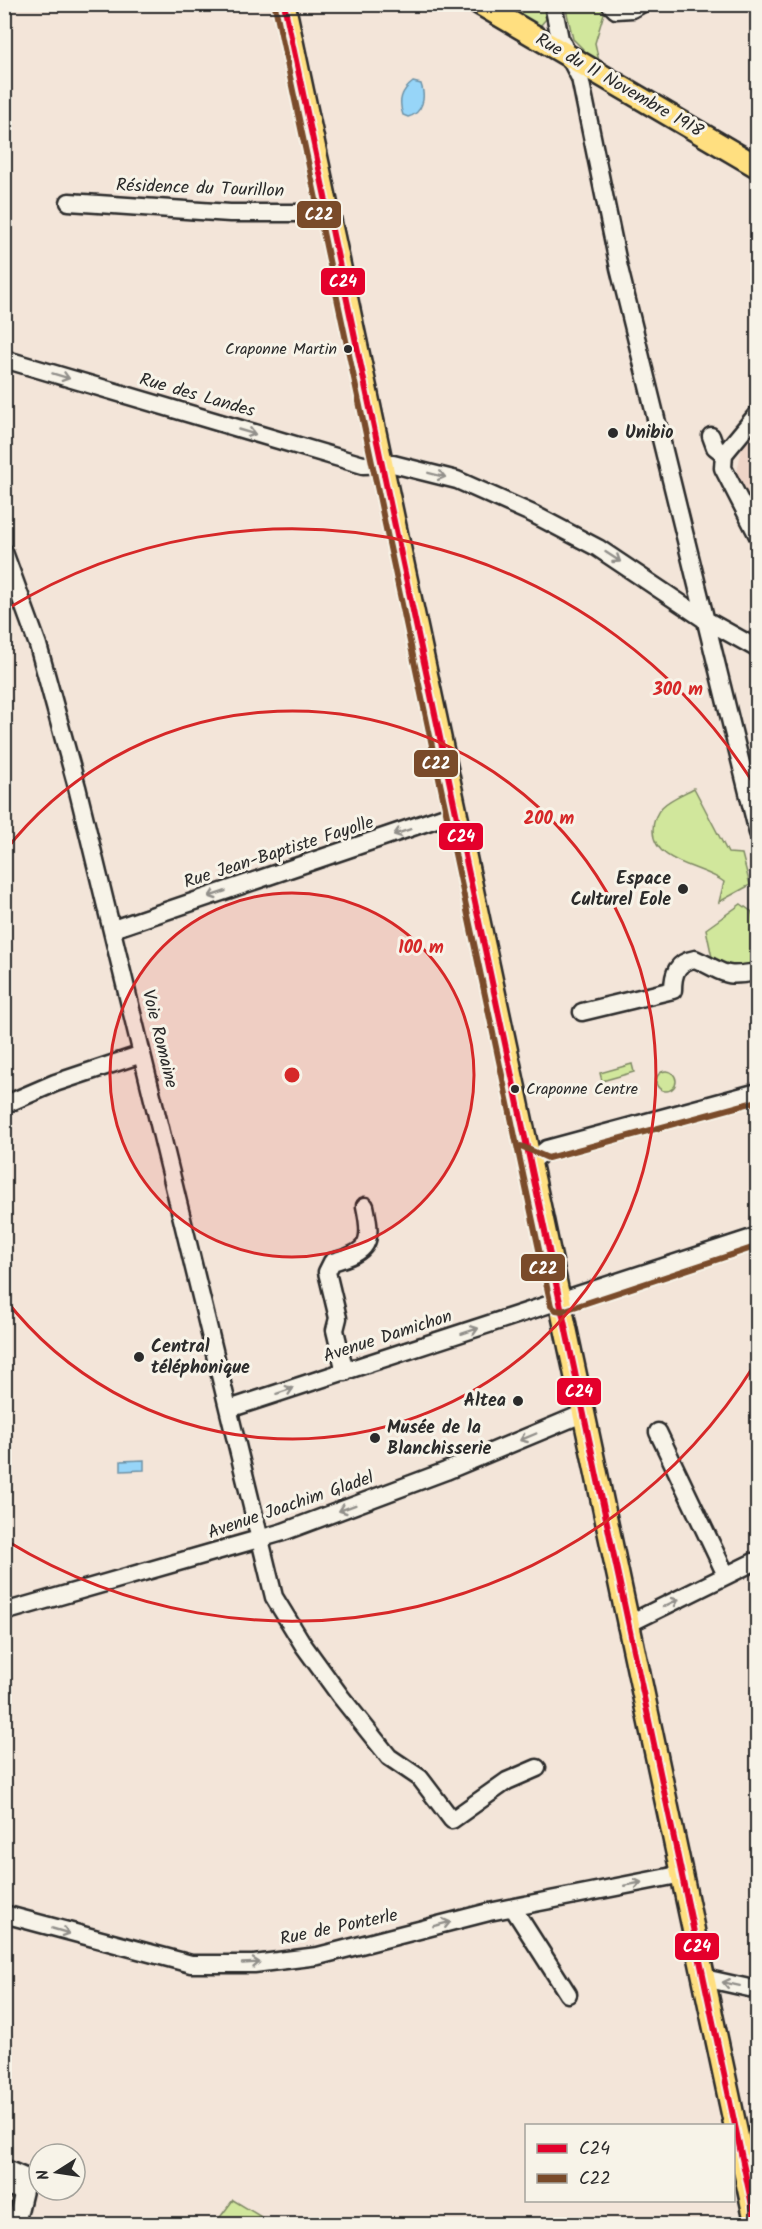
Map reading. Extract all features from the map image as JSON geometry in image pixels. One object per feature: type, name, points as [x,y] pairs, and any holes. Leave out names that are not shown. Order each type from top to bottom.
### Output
[{"type":"main road","points":[[284,4],[380,465],[457,812],[525,1138],[539,1156],[558,1302],[683,1874],[735,2124]]},
{"type":"main road","name":"Rue du 11 Novembre 1918","points":[[488,7],[758,167]]},
{"type":"main road","points":[[735,2125],[756,2224]]},
{"type":"street","points":[[553,4],[560,39],[580,78],[619,268],[758,833]]},
{"type":"street","points":[[610,4],[616,10],[632,9],[641,4]]},
{"type":"street","name":"Résidence du Tourillon","points":[[69,202],[230,213],[328,213]]},
{"type":"street","name":"Rue des Landes","points":[[4,359],[363,465],[393,464],[457,480],[533,514],[598,548],[704,619],[758,650]]},
{"type":"street","points":[[758,413],[724,454],[723,468],[758,536]]},
{"type":"street","points":[[711,436],[715,447],[724,454]]},
{"type":"street","name":"Voie Romaine","points":[[4,552],[38,645],[113,928],[274,1597],[304,1646],[389,1757],[420,1778],[452,1820],[507,1781],[537,1768]]},
{"type":"street","name":"Rue Jean-Baptiste Fayolle","points":[[113,928],[457,812]]},
{"type":"street","points":[[582,1012],[673,990],[675,971],[685,961],[695,959],[717,972],[731,976],[758,972]]},
{"type":"street","points":[[4,1105],[55,1083],[142,1054]]},
{"type":"street","points":[[539,1156],[758,1092]]},
{"type":"street","points":[[345,1372],[335,1330],[338,1318],[327,1272],[332,1262],[359,1252],[367,1241],[371,1231],[365,1206]]},
{"type":"street","name":"Avenue Damichon","points":[[229,1409],[758,1236]]},
{"type":"street","name":"Avenue Joachim Gladel","points":[[4,1612],[261,1540],[446,1471],[582,1414]]},
{"type":"street","points":[[658,1432],[720,1578]]},
{"type":"street","points":[[627,1625],[758,1560]]},
{"type":"street","name":"Rue de Ponterle","points":[[4,1914],[191,1964],[254,1964],[318,1956],[513,1908],[683,1874]]},
{"type":"street","points":[[513,1908],[568,1994]]},
{"type":"street","points":[[704,1978],[758,1990]]},
{"type":"street","points":[[4,2168],[27,2178],[16,2224]]},
{"type":"street","points":[[4,2186],[23,2191]]},
{"type":"shaded area","points":[[757,426],[757,519],[736,478],[743,442]]},
{"type":"green space","points":[[507,5],[543,5],[546,19],[540,26],[533,27],[508,9]]},
{"type":"green space","points":[[565,5],[600,5],[605,10],[595,43],[600,66],[573,39]]},
{"type":"green space","points":[[694,788],[728,853],[742,854],[750,885],[719,902],[724,882],[681,863],[662,851],[653,831],[654,822],[661,808],[672,799]]},
{"type":"green space","points":[[741,904],[752,912],[757,935],[757,968],[714,967],[706,929]]},
{"type":"green space","points":[[632,1064],[634,1072],[602,1081],[600,1073]]},
{"type":"green space","points":[[666,1071],[673,1074],[676,1081],[673,1088],[666,1091],[659,1088],[656,1081],[659,1074]]},
{"type":"green space","points":[[233,2200],[273,2224],[215,2224]]},
{"type":"water","points":[[413,82],[421,84],[423,99],[417,112],[408,117],[403,115],[401,101],[403,93]]},
{"type":"water","points":[[144,1460],[144,1470],[121,1471],[121,1461]]},
{"type":"transit line","name":"C24","points":[[284,4],[735,2124]]},
{"type":"transit line","name":"C22","points":[[275,6],[551,1306],[562,1311],[758,1246]]},
{"type":"transit line","name":"C22","points":[[521,1146],[548,1158],[758,1101]]},
{"type":"transit line","name":"C24","points":[[735,2125],[756,2224]]},
{"type":"place","name":"Craponne Martin","points":[[348,349]]},
{"type":"place","name":"Unibio","points":[[613,433]]},
{"type":"place","name":"Espace Culturel Eole","points":[[683,889]]},
{"type":"place","name":"Craponne Centre","points":[[515,1089]]},
{"type":"place","name":"Central téléphonique","points":[[139,1357]]},
{"type":"place","name":"Altea","points":[[518,1401]]},
{"type":"place","name":"Musée de la Blanchisserie","points":[[375,1438]]}]
